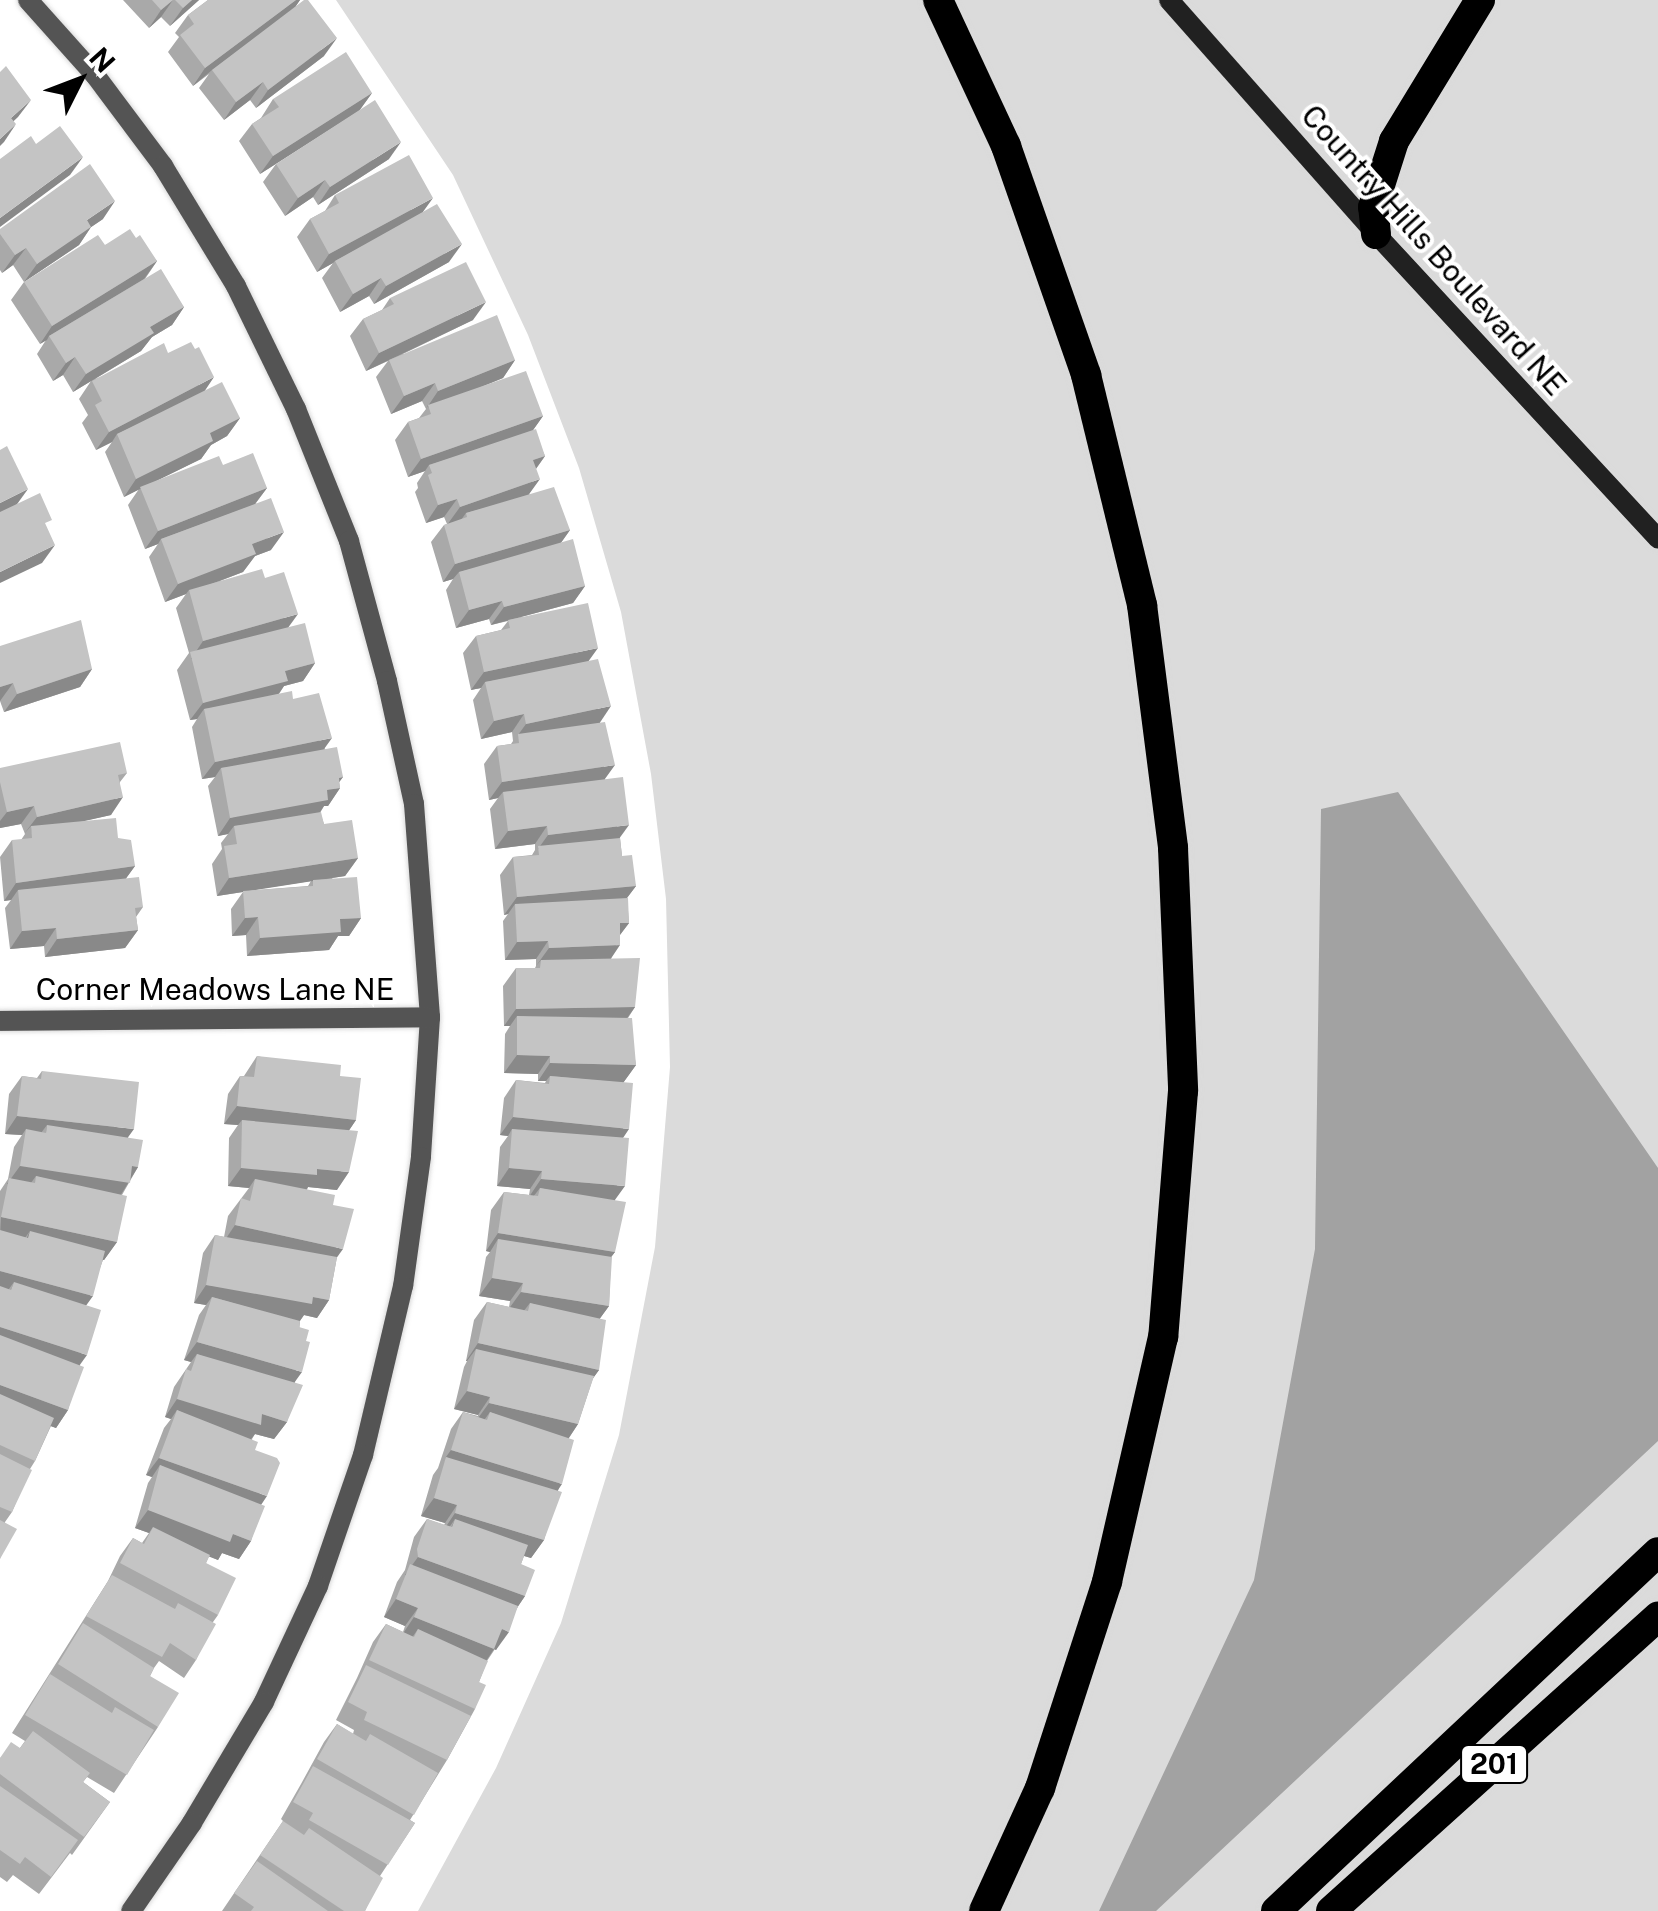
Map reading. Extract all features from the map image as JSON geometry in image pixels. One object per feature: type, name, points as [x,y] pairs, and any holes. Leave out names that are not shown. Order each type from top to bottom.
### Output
[{"type":"highway","points":[[938,0],[1006,146],[1086,375],[1142,605],[1173,848],[1183,1091],[1163,1338],[1107,1582],[1040,1788],[984,1911]]},
{"type":"highway","points":[[1376,234],[1373,207],[1394,141],[1480,0]]},
{"type":"highway","points":[[1276,1911],[1658,1552]]},
{"type":"highway","name":"201","points":[[1331,1911],[1658,1617]]},
{"type":"main road","name":"Country Hills Boulevard NE","points":[[1169,0],[1376,234],[1658,539]]},
{"type":"street","points":[[28,0],[96,75],[163,166],[236,286],[296,408],[342,524],[387,681],[414,804],[430,1018],[422,1157],[402,1286],[363,1455],[318,1586],[264,1702],[192,1823],[131,1911]]},
{"type":"street","name":"Corner Meadows Lane NE","points":[[0,1021],[430,1018]]},
{"type":"shaded area","points":[[336,0],[1658,0],[1658,1911],[418,1911],[496,1768],[561,1623],[619,1435],[655,1247],[670,1067],[666,899],[651,774],[621,612],[579,468],[528,335],[453,175]]},
{"type":"shaded area","points":[[1398,792],[1658,1168],[1658,1441],[1156,1911],[1099,1911],[1254,1580],[1315,1249],[1321,809]]},
{"type":"building","points":[[152,0],[173,0],[161,10]]},
{"type":"building","points":[[175,0],[192,0],[183,8]]},
{"type":"building","points":[[208,0],[296,0],[205,68],[180,35],[194,24],[188,15]]},
{"type":"building","points":[[308,0],[337,38],[268,90],[263,82],[236,102],[212,70]]},
{"type":"building","points":[[346,52],[372,93],[273,156],[252,124],[279,107],[273,99]]},
{"type":"building","points":[[6,66],[31,100],[11,118],[16,124],[0,139],[0,72]]},
{"type":"building","points":[[375,100],[401,142],[330,187],[325,180],[298,198],[276,164]]},
{"type":"building","points":[[60,126],[83,157],[0,218],[0,159],[31,136],[36,144]]},
{"type":"building","points":[[409,155],[433,198],[329,254],[310,219],[339,203],[335,195]]},
{"type":"building","points":[[90,164],[115,201],[87,220],[91,227],[37,264],[26,248],[15,255],[0,229]]},
{"type":"building","points":[[437,204],[462,244],[386,286],[381,278],[353,294],[335,261]]},
{"type":"building","points":[[130,229],[136,238],[140,235],[157,261],[52,326],[24,282],[98,235],[105,245]]},
{"type":"building","points":[[466,262],[486,302],[379,353],[363,319],[394,304],[390,298]]},
{"type":"building","points":[[161,269],[184,307],[150,327],[154,333],[86,374],[75,357],[66,363],[49,336]]},
{"type":"building","points":[[497,315],[515,360],[438,391],[435,383],[404,396],[389,360]]},
{"type":"building","points":[[191,342],[195,349],[199,347],[214,377],[109,432],[95,405],[102,401],[92,381],[164,343],[168,353]]},
{"type":"building","points":[[526,371],[543,416],[421,459],[408,422],[431,414],[428,405]]},
{"type":"building","points":[[222,382],[240,418],[210,433],[213,441],[136,479],[117,434]]},
{"type":"building","points":[[536,429],[545,456],[533,460],[540,479],[460,507],[457,499],[438,505],[428,475],[432,473],[429,465]]},
{"type":"building","points":[[7,446],[28,489],[0,503],[0,450]]},
{"type":"building","points":[[253,453],[267,488],[158,531],[140,487],[219,456],[223,465]]},
{"type":"building","points":[[554,487],[570,530],[455,564],[444,525],[467,517],[466,513]]},
{"type":"building","points":[[40,493],[52,520],[45,523],[55,545],[0,572],[0,512]]},
{"type":"building","points":[[271,498],[284,532],[252,544],[256,554],[178,584],[161,539]]},
{"type":"building","points":[[573,539],[585,586],[504,607],[502,601],[469,610],[459,572]]},
{"type":"building","points":[[262,569],[265,578],[284,572],[298,614],[203,641],[189,590]]},
{"type":"building","points":[[588,603],[598,648],[484,672],[476,636],[510,628],[508,620]]},
{"type":"building","points":[[81,620],[92,669],[17,694],[13,683],[0,687],[0,646]]},
{"type":"building","points":[[305,623],[315,663],[285,671],[288,681],[203,703],[190,652]]},
{"type":"building","points":[[598,659],[611,706],[526,724],[524,714],[494,721],[485,682]]},
{"type":"building","points":[[292,691],[293,699],[319,693],[332,738],[215,762],[204,709]]},
{"type":"building","points":[[605,722],[615,765],[502,782],[497,746],[519,743],[518,734]]},
{"type":"building","points":[[120,742],[127,773],[118,775],[123,797],[37,817],[34,806],[7,812],[0,768]]},
{"type":"building","points":[[337,747],[343,777],[339,778],[340,788],[327,790],[328,800],[230,818],[221,768]]},
{"type":"building","points":[[623,777],[629,825],[548,835],[547,826],[508,831],[503,792]]},
{"type":"building","points":[[321,812],[324,824],[352,820],[358,858],[229,878],[224,846],[237,844],[234,826]]},
{"type":"building","points":[[116,818],[118,838],[131,840],[135,866],[16,883],[12,840],[32,838],[31,826]]},
{"type":"building","points":[[620,838],[622,856],[632,855],[636,886],[517,897],[513,857],[539,855],[538,846]]},
{"type":"building","points":[[139,877],[143,907],[135,908],[138,930],[57,939],[56,928],[22,931],[18,890]]},
{"type":"building","points":[[357,877],[361,918],[340,919],[341,932],[260,938],[258,917],[245,918],[243,891],[313,886],[313,880]]},
{"type":"building","points":[[628,898],[629,923],[620,923],[620,945],[549,948],[548,941],[517,942],[515,904]]},
{"type":"building","points":[[640,958],[635,1007],[516,1009],[516,968],[540,968],[541,960]]},
{"type":"building","points":[[517,1016],[632,1018],[636,1065],[550,1063],[550,1056],[517,1055]]},
{"type":"building","points":[[257,1056],[341,1065],[340,1076],[361,1078],[356,1120],[237,1106],[240,1076],[254,1077]]},
{"type":"building","points":[[42,1071],[139,1082],[134,1129],[17,1116],[22,1076],[41,1079]]},
{"type":"building","points":[[550,1076],[633,1083],[629,1129],[513,1117],[516,1080],[549,1084]]},
{"type":"building","points":[[242,1120],[358,1131],[349,1172],[317,1169],[317,1175],[241,1168]]},
{"type":"building","points":[[47,1125],[143,1140],[138,1167],[132,1166],[130,1183],[20,1166],[26,1129],[46,1133]]},
{"type":"building","points":[[512,1129],[629,1138],[625,1186],[541,1179],[542,1171],[509,1168]]},
{"type":"building","points":[[36,1176],[127,1196],[117,1242],[1,1217],[9,1178],[35,1183]]},
{"type":"building","points":[[255,1179],[335,1195],[333,1205],[354,1209],[343,1249],[235,1225],[241,1198],[250,1201]]},
{"type":"building","points":[[540,1188],[626,1202],[615,1252],[498,1233],[504,1192],[538,1196]]},
{"type":"building","points":[[0,1230],[28,1238],[30,1231],[105,1251],[93,1296],[0,1271]]},
{"type":"building","points":[[215,1235],[337,1257],[329,1300],[313,1297],[312,1304],[206,1285]]},
{"type":"building","points":[[498,1239],[612,1257],[609,1306],[521,1292],[523,1283],[492,1278]]},
{"type":"building","points":[[14,1282],[101,1310],[87,1355],[0,1327],[0,1286],[11,1290]]},
{"type":"building","points":[[212,1297],[300,1321],[299,1327],[309,1330],[306,1341],[310,1342],[302,1372],[197,1342]]},
{"type":"building","points":[[487,1302],[528,1311],[530,1303],[606,1320],[599,1370],[478,1343]]},
{"type":"building","points":[[0,1335],[84,1367],[68,1410],[0,1385]]},
{"type":"building","points":[[476,1349],[594,1376],[578,1424],[489,1403],[490,1397],[467,1391]]},
{"type":"building","points":[[197,1354],[303,1385],[287,1422],[262,1414],[261,1425],[177,1399],[186,1369],[191,1371]]},
{"type":"building","points":[[0,1394],[54,1418],[35,1461],[0,1445]]},
{"type":"building","points":[[177,1410],[258,1442],[255,1450],[277,1458],[280,1463],[267,1496],[159,1458]]},
{"type":"building","points":[[463,1412],[487,1420],[490,1412],[574,1440],[562,1484],[451,1450]]},
{"type":"building","points":[[0,1454],[32,1470],[12,1512],[0,1507]]},
{"type":"building","points":[[446,1457],[562,1492],[544,1540],[455,1513],[457,1505],[434,1498]]},
{"type":"building","points":[[160,1465],[265,1506],[251,1541],[233,1534],[230,1542],[148,1510]]},
{"type":"building","points":[[427,1519],[452,1527],[455,1519],[528,1545],[521,1564],[535,1570],[525,1596],[418,1557]]},
{"type":"building","points":[[0,1520],[17,1529],[0,1559]]},
{"type":"building","points":[[153,1527],[210,1555],[206,1563],[236,1578],[218,1615],[120,1563],[133,1538],[144,1544]]},
{"type":"building","points":[[410,1564],[518,1606],[509,1632],[502,1629],[494,1649],[414,1617],[418,1608],[396,1599]]},
{"type":"building","points":[[112,1575],[175,1609],[178,1603],[216,1624],[196,1660],[170,1643],[162,1657],[86,1616]]},
{"type":"building","points":[[83,1623],[154,1668],[150,1676],[179,1693],[158,1727],[58,1664]]},
{"type":"building","points":[[386,1624],[414,1637],[418,1629],[488,1661],[479,1682],[486,1685],[475,1709],[369,1660]]},
{"type":"building","points":[[366,1665],[471,1716],[447,1760],[364,1720],[367,1712],[348,1702]]},
{"type":"building","points":[[50,1674],[112,1713],[115,1707],[154,1730],[127,1775],[25,1715]]},
{"type":"building","points":[[337,1724],[366,1741],[370,1734],[438,1773],[414,1815],[317,1759]]},
{"type":"building","points":[[33,1731],[90,1773],[83,1782],[110,1802],[84,1837],[0,1774],[0,1758],[11,1742],[20,1748]]},
{"type":"building","points":[[313,1766],[415,1823],[388,1865],[309,1820],[313,1813],[293,1802]]},
{"type":"building","points":[[0,1786],[78,1840],[51,1877],[25,1857],[20,1864],[0,1850]]},
{"type":"building","points":[[283,1821],[304,1835],[309,1828],[383,1878],[365,1911],[344,1911],[260,1855]]},
{"type":"building","points":[[257,1861],[328,1911],[251,1911],[254,1907],[234,1893]]}]
